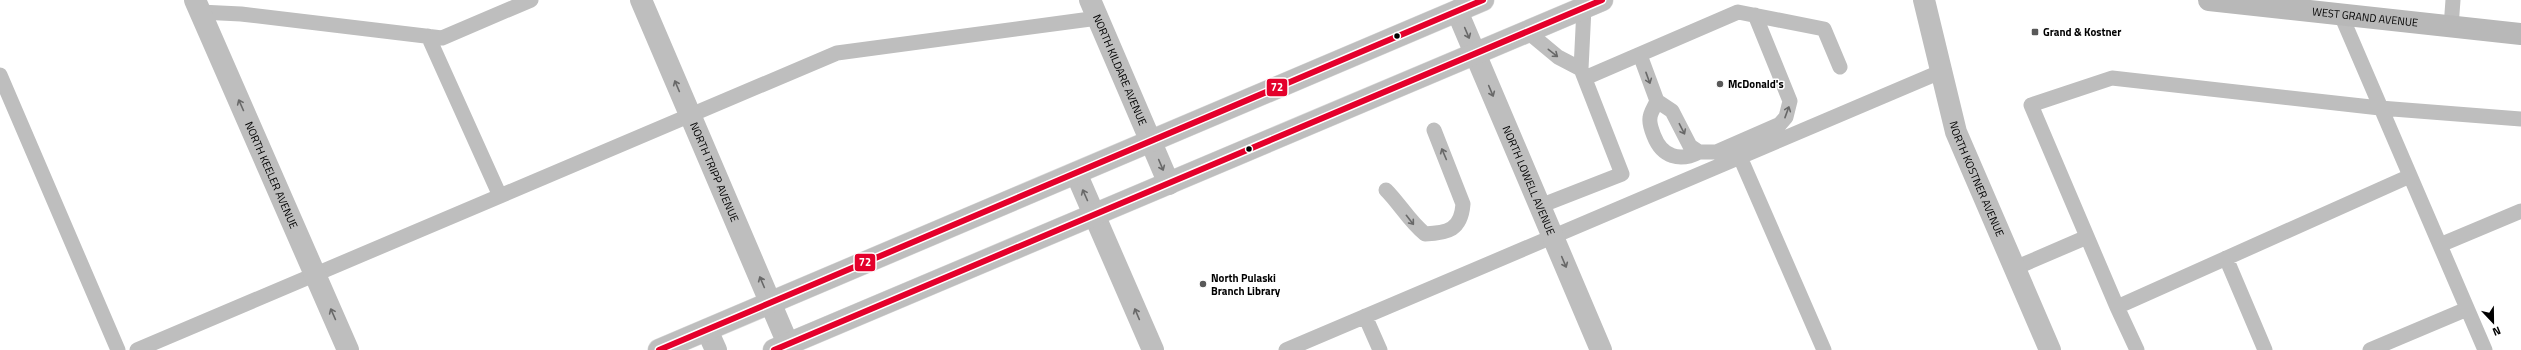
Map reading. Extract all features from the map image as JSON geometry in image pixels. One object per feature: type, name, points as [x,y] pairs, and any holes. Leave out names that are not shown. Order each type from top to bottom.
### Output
[{"type":"main road","name":"WEST GRAND AVENUE","points":[[2209,0],[2521,34]]},
{"type":"street","name":"NORTH TRIPP AVENUE","points":[[641,0],[771,303],[781,347]]},
{"type":"street","points":[[659,350],[1483,0]]},
{"type":"street","name":"NORTH KOSTNER AVENUE","points":[[1924,0],[1940,72],[1956,132],[2050,350]]},
{"type":"street","points":[[781,347],[1095,216],[1593,4]]},
{"type":"street","name":"NORTH KEELER AVENUE","points":[[198,6],[348,350]]},
{"type":"street","name":"NORTH KILDARE AVENUE","points":[[1094,9],[1169,184]]},
{"type":"street","name":"NORTH LOWELL AVENUE","points":[[1457,11],[1601,350]]},
{"type":"street","points":[[1076,173],[1153,350]]},
{"type":"street","points":[[708,330],[716,350]]},
{"type":"lane","points":[[198,6],[241,14],[442,38],[531,0]]},
{"type":"lane","points":[[2451,27],[2454,0]]},
{"type":"lane","points":[[1540,206],[1622,174],[1583,73],[1593,4]]},
{"type":"lane","points":[[137,350],[837,53],[1094,9]]},
{"type":"lane","points":[[1583,73],[1640,55],[1738,12],[1824,29],[1840,67]]},
{"type":"lane","points":[[1657,101],[1650,118],[1652,130],[1662,151],[1668,156],[1678,157],[1699,152],[1716,152],[1780,124],[1789,110],[1790,101],[1755,15]]},
{"type":"lane","points":[[2341,15],[2485,350]]},
{"type":"lane","points":[[1528,32],[1558,57],[1583,73]]},
{"type":"lane","points":[[428,36],[500,196]]},
{"type":"lane","points":[[1640,55],[1657,101],[1672,111],[1690,146],[1699,152]]},
{"type":"lane","points":[[1286,350],[1940,72]]},
{"type":"lane","points":[[0,75],[118,350]]},
{"type":"lane","points":[[2137,350],[2117,307],[2031,105],[2112,78],[2380,108],[2521,119]]},
{"type":"lane","points":[[1386,190],[1400,205],[1411,223],[1425,234],[1444,233],[1453,228],[1462,216],[1463,204],[1434,130]]},
{"type":"lane","points":[[1740,157],[1824,350]]},
{"type":"lane","points":[[2117,307],[2410,176]]},
{"type":"lane","points":[[2440,245],[2521,211]]},
{"type":"lane","points":[[2015,268],[2087,237]]},
{"type":"lane","points":[[2226,258],[2265,350]]},
{"type":"lane","points":[[2370,350],[2468,309]]},
{"type":"lane","points":[[1365,316],[1380,350]]},
{"type":"transit line","name":"72","points":[[659,350],[1483,0]]},
{"type":"transit line","name":"72","points":[[774,350],[1602,0]]},
{"type":"place","name":"Grand & Kostner","points":[[2035,32]]},
{"type":"place","name":"McDonald's","points":[[1720,84]]},
{"type":"place","name":"North Pulaski Branch Library","points":[[1203,284]]}]
